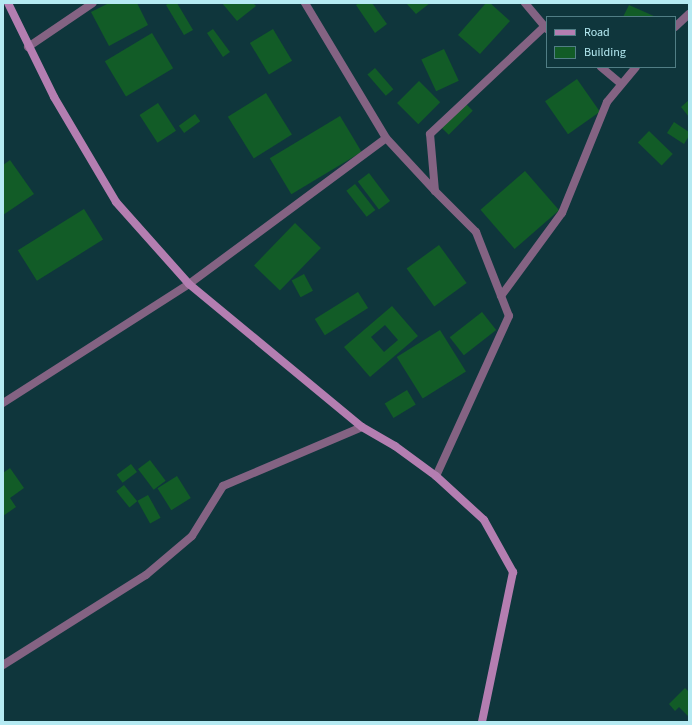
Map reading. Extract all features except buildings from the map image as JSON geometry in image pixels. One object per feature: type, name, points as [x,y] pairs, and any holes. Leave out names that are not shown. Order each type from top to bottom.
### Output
[{"type":"street","points":[[8,3],[28,47],[54,97],[116,202],[189,284],[362,427],[395,446],[436,476],[484,520],[513,572],[482,722]]},
{"type":"street","points":[[28,47],[93,3]]},
{"type":"street","points":[[305,3],[386,138],[435,192],[476,232],[508,316],[436,476]]},
{"type":"street","points":[[435,192],[430,134],[546,28],[525,3]]},
{"type":"street","points":[[676,26],[689,14]]},
{"type":"street","points":[[602,68],[621,84]]},
{"type":"street","points":[[501,296],[562,213],[606,102],[635,68]]},
{"type":"street","points":[[3,403],[189,284],[386,138]]},
{"type":"street","points":[[3,665],[146,575],[192,536],[223,486],[362,427]]}]
